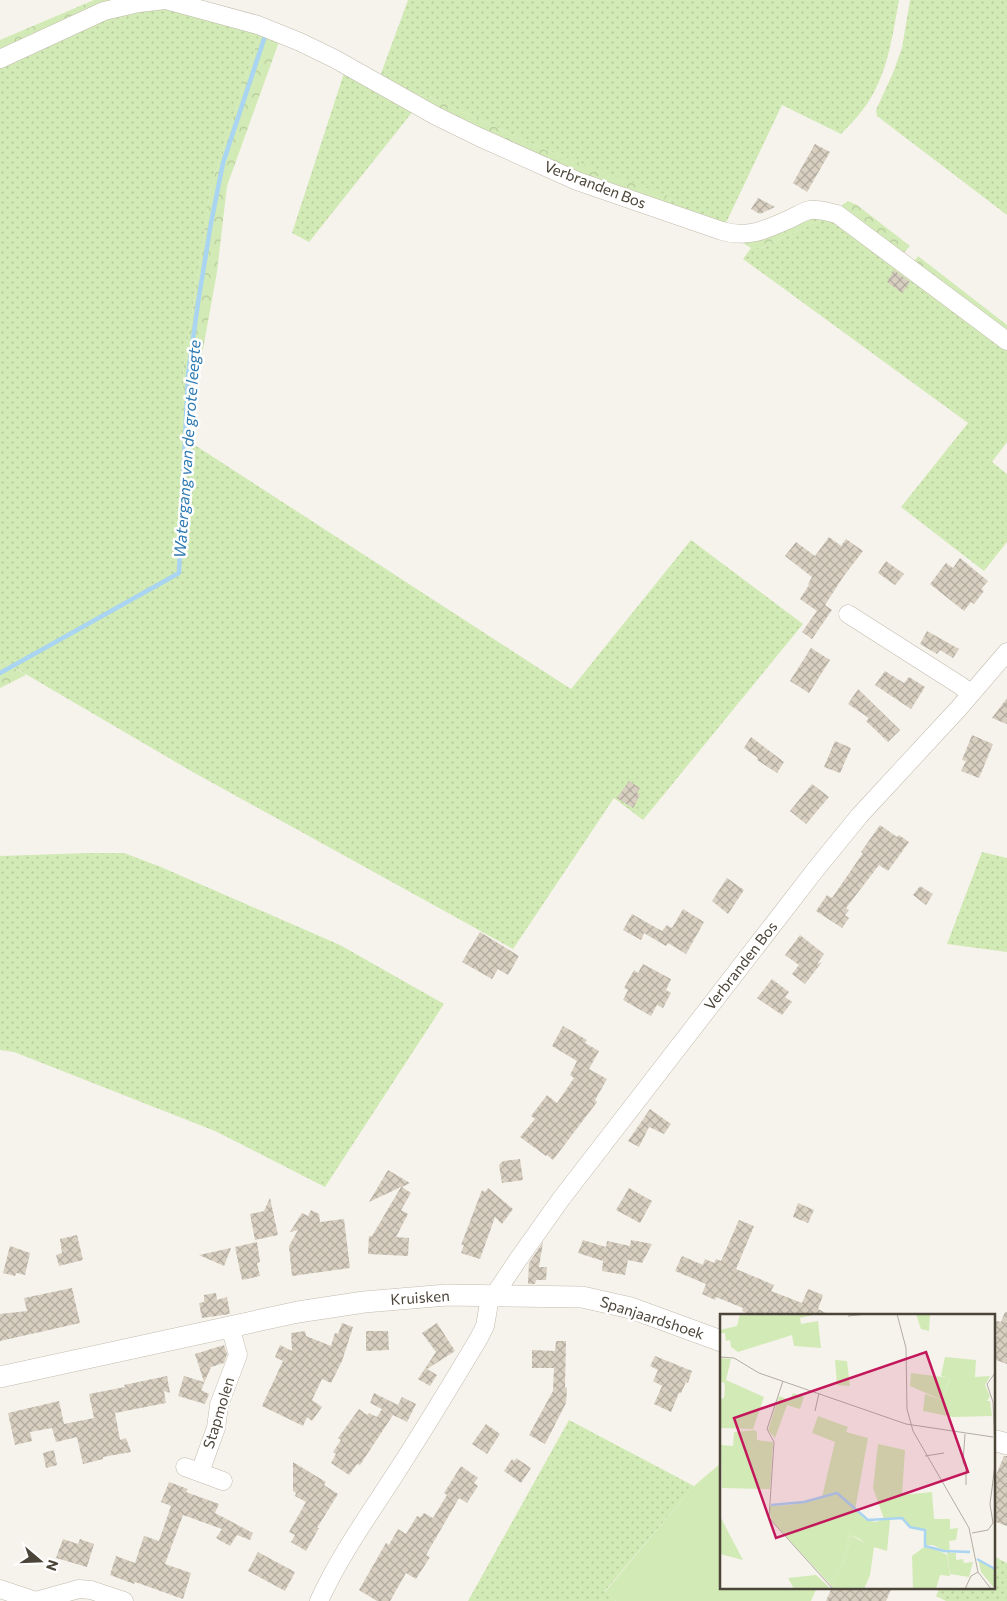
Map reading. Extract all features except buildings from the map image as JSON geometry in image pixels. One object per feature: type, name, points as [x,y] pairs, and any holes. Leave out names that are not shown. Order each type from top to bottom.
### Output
[{"type":"street","name":"Verbranden Bos","points":[[0,58],[104,11],[138,2],[165,0],[258,26],[300,42],[436,116],[577,181],[722,231],[748,235],[767,229],[809,210],[824,210],[837,214],[1007,341]]},
{"type":"street","points":[[848,614],[971,694]]},
{"type":"street","name":"Verbranden Bos","points":[[494,1296],[561,1199],[816,869],[860,815],[1007,652]]},
{"type":"street","name":"Kruisken","points":[[0,1377],[298,1312],[364,1302],[447,1295],[494,1296]]},
{"type":"street","points":[[319,1601],[348,1547],[426,1426],[479,1338],[485,1326],[489,1303],[494,1296]]},
{"type":"street","name":"Spanjaardshoek","points":[[494,1296],[582,1297],[608,1302],[631,1308],[720,1341]]},
{"type":"street","name":"Stapmolen","points":[[223,1481],[192,1469],[216,1428],[218,1405],[238,1355],[230,1326]]},
{"type":"street","points":[[994,1440],[1007,1444]]},
{"type":"street","points":[[0,1589],[36,1601],[79,1589],[91,1590],[124,1601]]},
{"type":"green space","points":[[94,0],[118,0],[0,50],[0,40]]},
{"type":"green space","points":[[408,0],[899,0],[890,48],[883,72],[863,110],[841,134],[782,105],[724,227],[667,208],[671,198],[546,150],[426,95],[419,96],[416,102],[379,79]]},
{"type":"green space","points":[[910,0],[1007,0],[1007,215],[877,116],[876,110],[902,48]]},
{"type":"green space","points":[[145,7],[166,7],[260,33],[211,186],[184,366],[180,449],[189,452],[190,442],[571,689],[691,540],[803,624],[643,820],[614,798],[513,949],[191,771],[5,662],[0,665],[0,66],[105,19]]},
{"type":"green space","points":[[260,33],[280,39],[227,186],[217,272],[200,366],[189,452],[184,454],[180,449],[184,366],[211,186]]},
{"type":"green space","points":[[345,70],[414,110],[309,242],[292,233]]},
{"type":"green space","points":[[426,95],[546,150],[671,197],[667,208],[576,175],[416,102],[419,96]]},
{"type":"green space","points":[[848,201],[857,205],[910,246],[900,257],[839,211],[842,205]]},
{"type":"green space","points":[[810,213],[827,217],[761,248],[751,248],[738,240]]},
{"type":"green space","points":[[827,217],[838,222],[1007,350],[1007,442],[992,462],[1007,474],[1007,542],[984,571],[901,507],[968,423],[743,259],[751,248],[761,248]]},
{"type":"green space","points":[[918,256],[1007,325],[1007,337],[911,265]]},
{"type":"green space","points":[[5,662],[26,675],[0,688],[0,665]]},
{"type":"green space","points":[[982,852],[1007,858],[1007,952],[947,944]]},
{"type":"green space","points":[[124,853],[161,867],[340,945],[444,1004],[325,1187],[215,1131],[14,1052],[0,1050],[0,856]]},
{"type":"green space","points":[[569,1420],[694,1486],[605,1591],[616,1601],[468,1601]]},
{"type":"green space","points":[[720,1464],[720,1588],[817,1588],[811,1601],[616,1601],[605,1592],[694,1486]]},
{"type":"green space","points":[[994,1556],[1007,1563],[1007,1601],[946,1601],[936,1596],[940,1588],[994,1588]]},
{"type":"waterway","name":"Watergang van de grote leegte","points":[[0,673],[179,573],[188,375],[198,303],[223,163],[264,39]]}]
